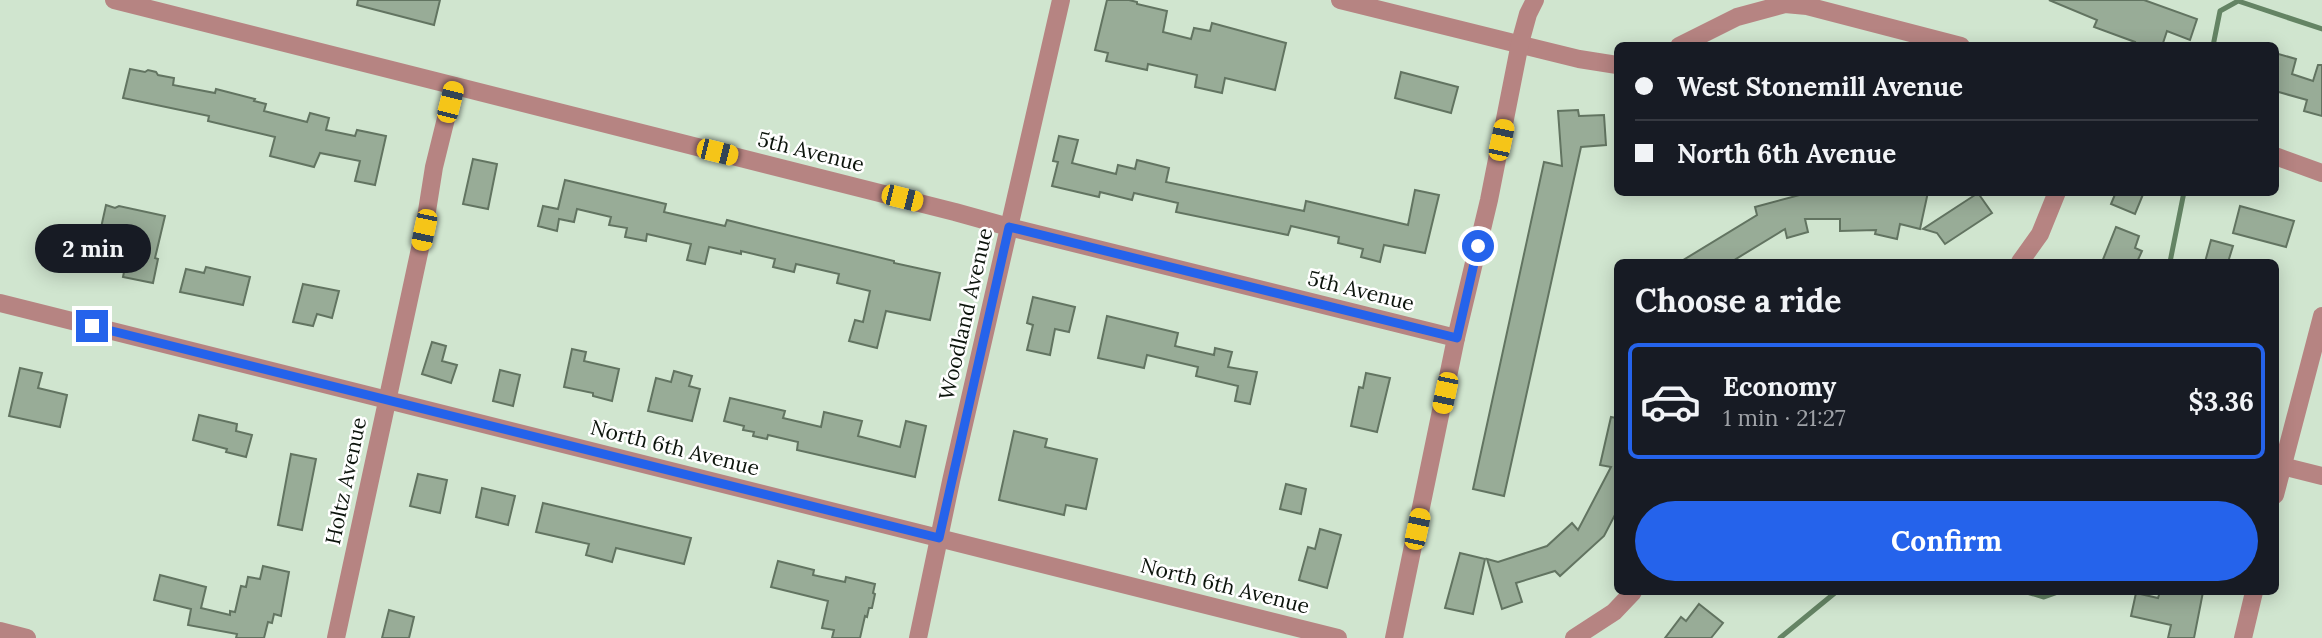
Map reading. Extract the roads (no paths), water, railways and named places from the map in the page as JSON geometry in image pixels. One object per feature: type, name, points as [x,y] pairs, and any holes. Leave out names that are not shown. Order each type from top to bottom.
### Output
[{"type":"street","name":"5th Avenue","points":[[114,0],[1457,338]]},
{"type":"street","name":"Woodland Avenue","points":[[918,638],[1061,0]]},
{"type":"street","points":[[1340,0],[1579,59],[1614,65]]},
{"type":"street","points":[[1394,638],[1489,200],[1520,43],[1535,0]]},
{"type":"street","points":[[1687,42],[1737,17],[1785,4],[1807,6],[1946,42]]},
{"type":"street","name":"Holtz Avenue","points":[[335,638],[424,230],[434,167],[454,86]]},
{"type":"street","points":[[2279,157],[2322,173]]},
{"type":"street","points":[[2022,259],[2040,234],[2055,196]]},
{"type":"street","name":"North 6th Avenue","points":[[0,303],[1338,638]]},
{"type":"street","points":[[2279,478],[2322,316]]},
{"type":"street","points":[[2282,466],[2322,476]]},
{"type":"street","points":[[1574,638],[1614,612],[1630,595]]},
{"type":"street","points":[[2243,638],[2252,595]]},
{"type":"street","points":[[0,631],[27,638]]},
{"type":"waterway","points":[[2214,42],[2220,11],[2238,1],[2322,29]]},
{"type":"waterway","points":[[2171,259],[2183,196]]},
{"type":"waterway","points":[[1780,638],[1832,595]]},
{"type":"waterway","points":[[2037,595],[2050,595]]}]
